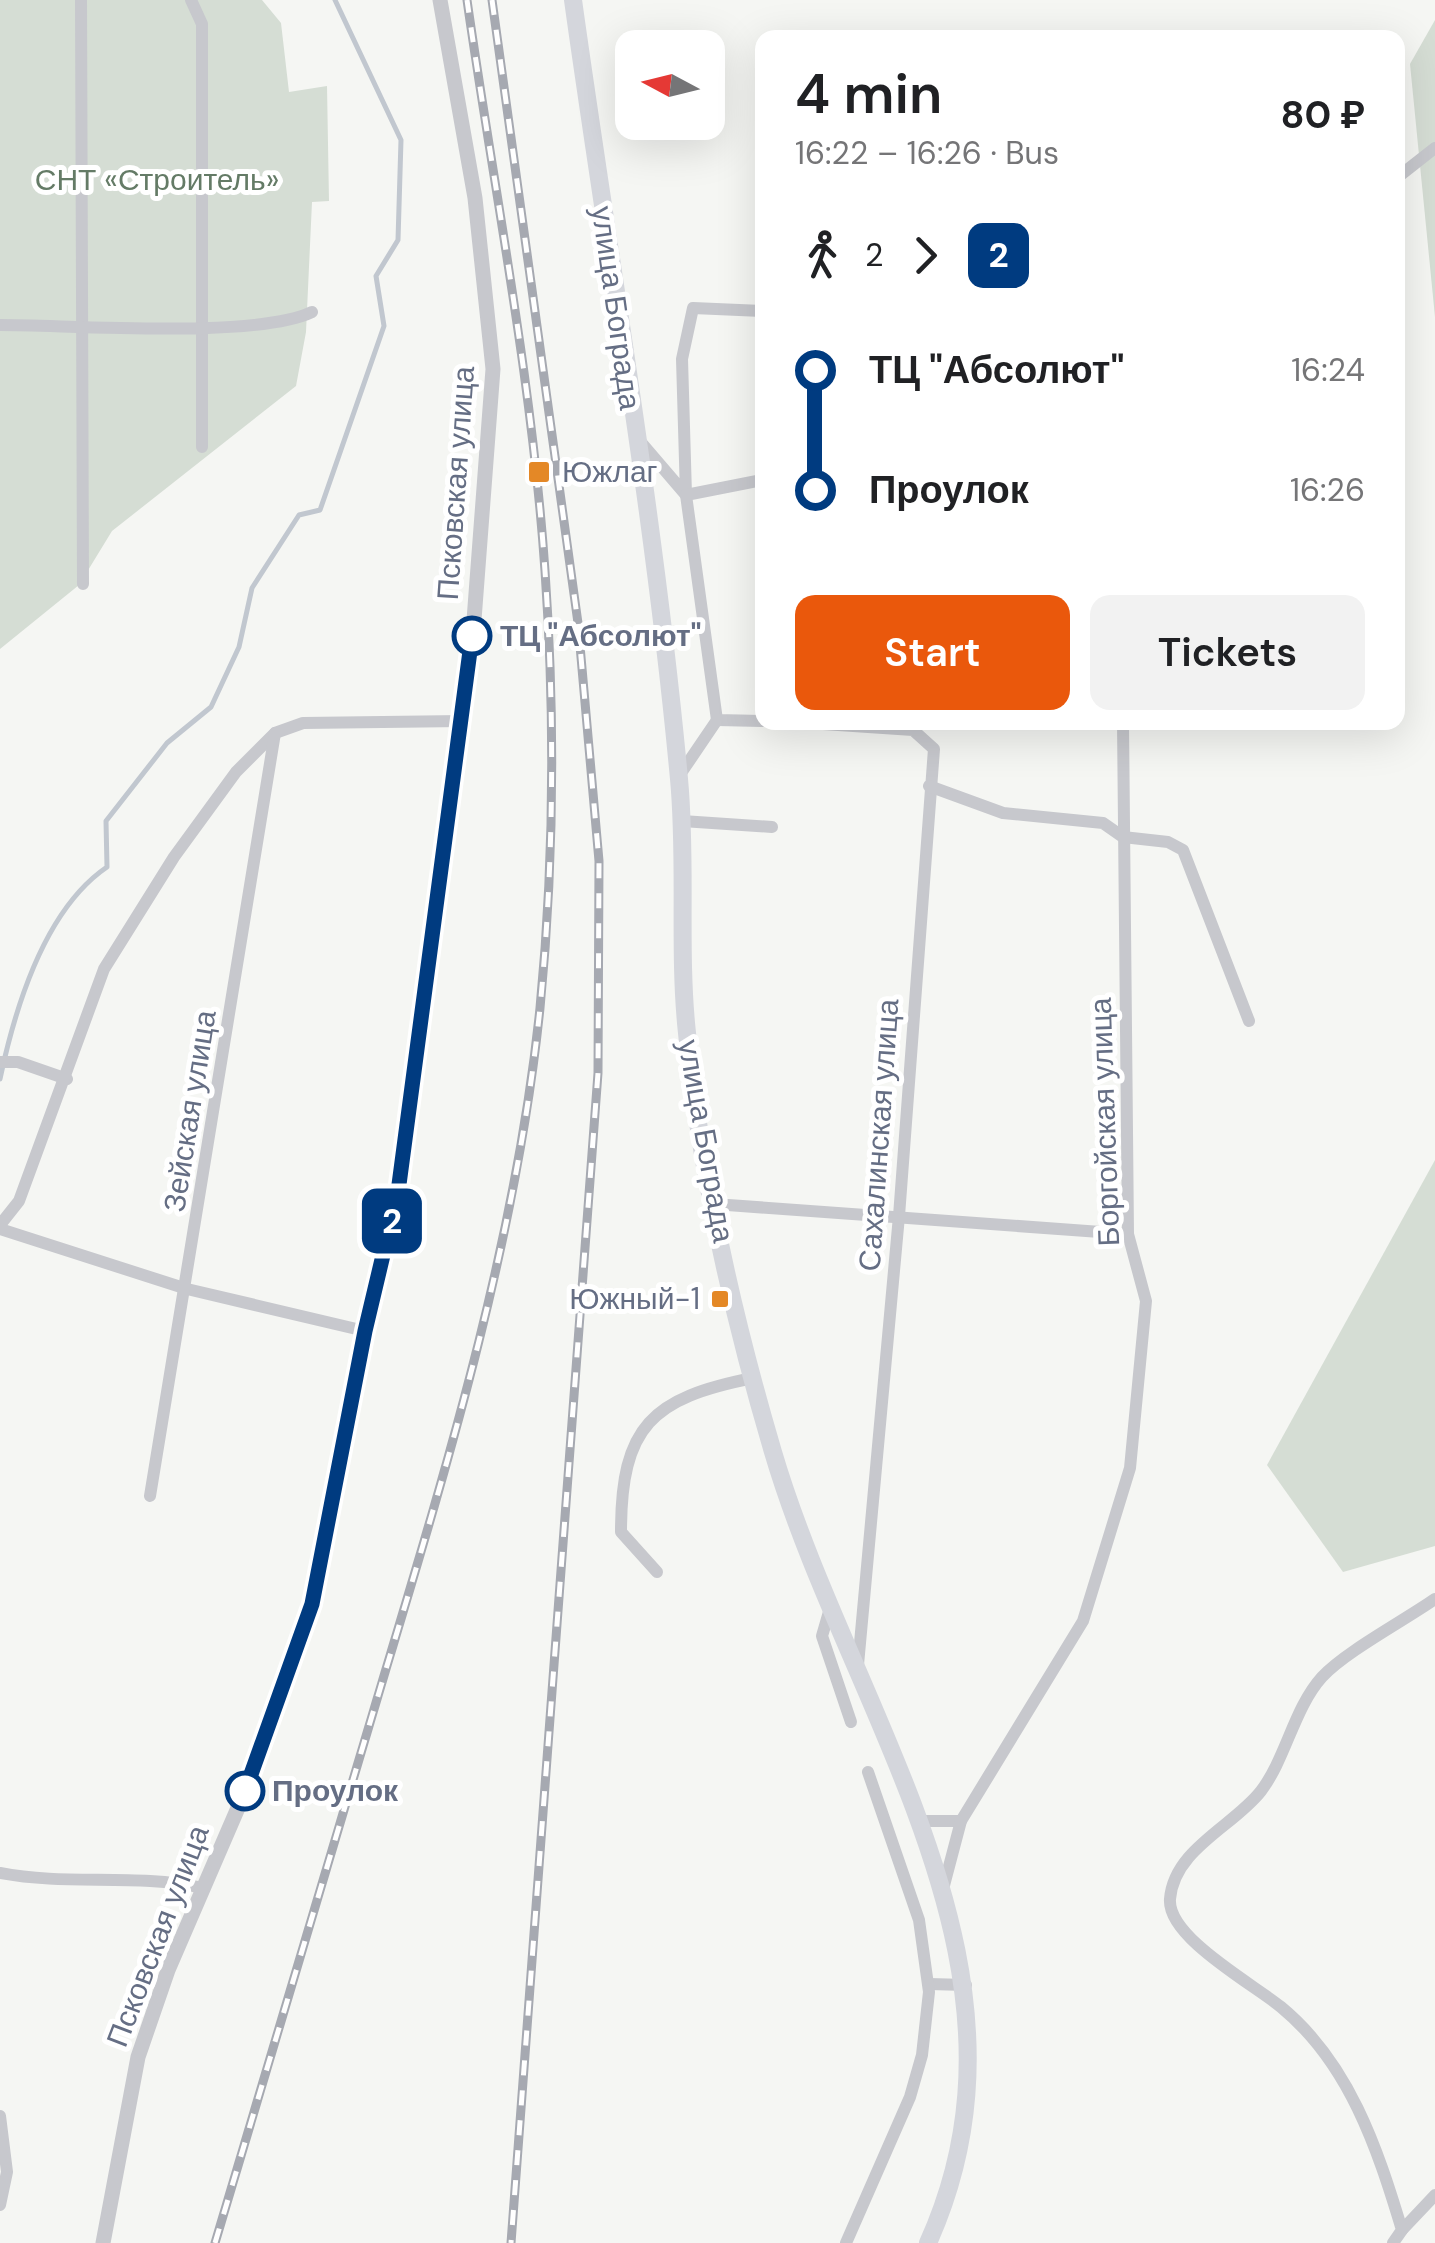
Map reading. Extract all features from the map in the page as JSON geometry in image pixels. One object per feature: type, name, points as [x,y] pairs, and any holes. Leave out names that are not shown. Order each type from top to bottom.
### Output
[{"type":"main road","name":"улица Бограда","points":[[573,0],[678,776],[686,1032],[714,1204],[774,1457],[916,1821],[966,1985],[971,2073],[965,2124],[948,2199],[928,2243]]},
{"type":"street","points":[[81,0],[82,584]]},
{"type":"street","points":[[190,0],[202,24],[202,447]]},
{"type":"street","name":"Псковская улица","points":[[103,2243],[138,2057],[244,1794],[312,1604],[365,1331],[398,1192],[462,720],[494,369],[474,198],[440,0]]},
{"type":"street","points":[[1405,172],[1435,148]]},
{"type":"street","points":[[678,776],[717,720],[686,495],[682,359],[694,308],[755,312]]},
{"type":"street","points":[[0,325],[203,326],[291,322],[312,312]]},
{"type":"street","points":[[634,434],[686,495]]},
{"type":"street","points":[[686,495],[755,481]]},
{"type":"street","points":[[365,1331],[187,1289],[0,1227],[20,1201],[104,969],[225,786],[275,733],[303,723],[462,720]]},
{"type":"street","points":[[717,720],[755,722]]},
{"type":"street","name":"Сахалинская улица","points":[[857,1672],[899,1216],[934,749],[914,730]]},
{"type":"street","name":"Боргойская улица","points":[[941,1894],[961,1821],[1083,1621],[1130,1468],[1146,1301],[1128,1234],[1122,730]]},
{"type":"street","name":"Зейская улица","points":[[150,1496],[187,1289],[275,733]]},
{"type":"street","points":[[929,786],[1004,813],[1103,824],[1122,837],[1168,842],[1183,850],[1248,1021]]},
{"type":"street","points":[[682,821],[772,827]]},
{"type":"street","points":[[0,1062],[18,1062],[67,1079]]},
{"type":"street","points":[[714,1204],[1128,1234]]},
{"type":"street","points":[[657,1572],[622,1532],[626,1467],[636,1436],[671,1402],[712,1386],[753,1378]]},
{"type":"street","points":[[1402,2230],[1377,2154],[1326,2050],[1282,2008],[1186,1936],[1173,1920],[1170,1900],[1176,1877],[1202,1843],[1260,1792],[1322,1677],[1435,1600]]},
{"type":"street","points":[[831,1604],[822,1636],[851,1722]]},
{"type":"street","points":[[846,2243],[910,2097],[922,2055],[929,1984],[919,1920],[868,1772]]},
{"type":"street","points":[[916,1821],[961,1821]]},
{"type":"street","points":[[0,1872],[70,1882],[161,1878],[203,1888]]},
{"type":"street","points":[[929,1984],[966,1985]]},
{"type":"street","points":[[0,2116],[7,2172],[0,2205]]},
{"type":"street","points":[[1392,2243],[1435,2195]]},
{"type":"green space","name":"СНТ «Строитель»","points":[[0,0],[262,0],[281,23],[289,92],[327,86],[329,201],[312,202],[306,332],[296,386],[112,531],[79,585],[0,649]]},
{"type":"green space","points":[[1435,20],[1435,317],[1410,64]]},
{"type":"green space","points":[[1435,1160],[1435,1546],[1343,1572],[1267,1465]]},
{"type":"waterway","points":[[0,1079],[24,992],[49,934],[85,886],[107,867],[106,821],[167,743],[211,707],[239,647],[252,588],[299,515],[320,510],[384,326],[376,276],[398,240],[401,140],[335,0]]},
{"type":"railway","points":[[215,2243],[479,1342],[515,1176],[540,1008],[552,790],[545,571],[522,356],[467,0]]},
{"type":"railway","points":[[492,0],[578,623],[599,861],[598,1073],[511,2243]]},
{"type":"bus line","name":"2","points":[[245,1791],[312,1604],[365,1331],[398,1192],[472,636]]},
{"type":"place","name":"Южлаг","points":[[539,472]]},
{"type":"place","name":"ТЦ \"Абсолют\"","points":[[472,636]]},
{"type":"place","name":"Южный-1","points":[[720,1299]]},
{"type":"place","name":"Проулок","points":[[245,1791]]}]
